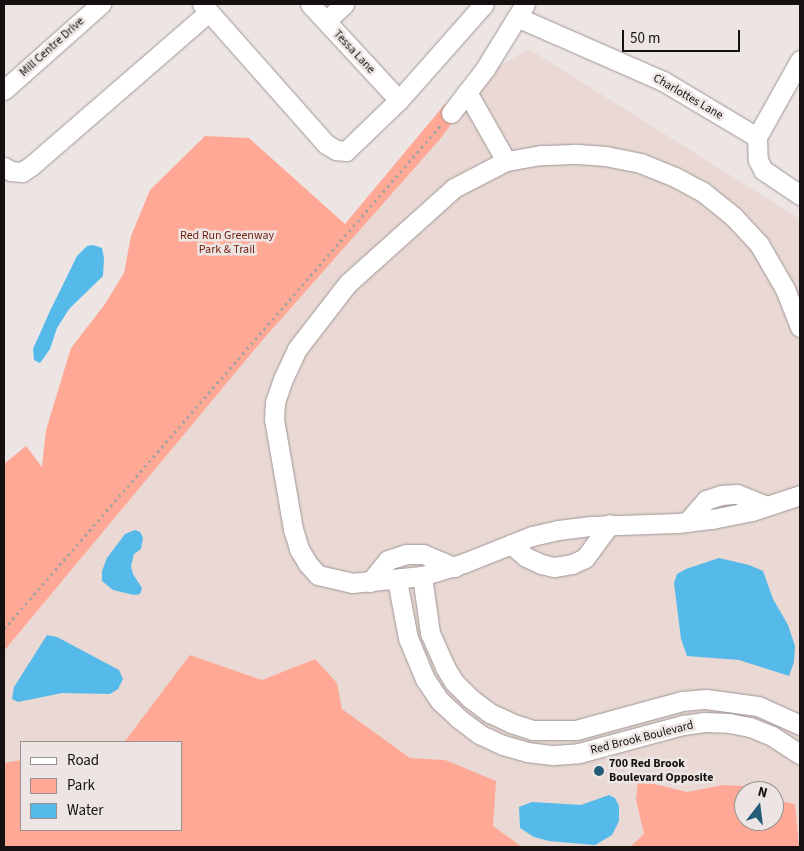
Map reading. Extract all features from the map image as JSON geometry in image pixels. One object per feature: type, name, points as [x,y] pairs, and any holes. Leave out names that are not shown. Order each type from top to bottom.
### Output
[{"type":"street","name":"Mill Centre Drive","points":[[4,90],[101,4]]},
{"type":"street","name":"Tessa Lane","points":[[310,4],[399,100]]},
{"type":"street","points":[[326,21],[344,4]]},
{"type":"street","points":[[4,167],[12,171],[22,172],[31,166],[205,8],[326,144],[336,150],[346,151],[399,100],[484,4]]},
{"type":"street","points":[[451,112],[485,69],[521,11]]},
{"type":"street","name":"Charlottes Lane","points":[[521,11],[663,81],[756,137]]},
{"type":"street","points":[[800,60],[756,137],[758,160],[762,170],[800,195]]},
{"type":"street","points":[[467,92],[506,161]]},
{"type":"street","points":[[800,327],[785,289],[758,244],[734,217],[696,188],[641,163],[606,156],[558,154],[506,161],[454,188],[348,283],[298,349],[283,379],[275,402],[274,419],[293,529],[299,549],[308,564],[318,575],[352,583],[422,576],[454,567],[532,536],[558,530],[610,524],[687,522],[706,500],[721,495],[737,494],[766,506],[800,495]]},
{"type":"street","points":[[510,544],[541,564],[554,567],[572,564],[585,558],[610,524]]},
{"type":"street","points":[[370,582],[388,560],[406,554],[428,556],[454,567]]},
{"type":"street","name":"Red Brook Boulevard","points":[[422,576],[430,632],[445,667],[454,682],[470,698],[490,713],[511,724],[532,730],[576,730],[682,701],[706,699],[758,706],[800,723]]},
{"type":"street","name":"Red Brook Boulevard","points":[[397,580],[408,638],[425,679],[440,701],[458,718],[479,734],[503,745],[527,752],[553,755],[579,753],[683,725],[704,722],[729,723],[750,727],[795,748]]},
{"type":"street","points":[[795,748],[800,723]]},
{"type":"path","points":[[4,629],[451,112]]},
{"type":"shaded area","points":[[529,49],[800,219],[800,847],[784,813],[784,781],[734,781],[734,786],[723,785],[687,792],[638,780],[636,800],[644,834],[630,847],[522,847],[493,826],[445,760],[410,758],[342,709],[337,683],[315,659],[262,680],[191,655],[125,741],[20,741],[20,760],[4,763],[4,651],[260,343],[441,138],[492,70]]},
{"type":"green space","name":"Red Run Greenway Park & Trail","points":[[445,104],[459,113],[441,138],[260,343],[4,651],[4,464],[26,446],[42,467],[46,430],[71,348],[105,304],[124,273],[131,236],[150,190],[205,136],[249,138],[345,224]]},
{"type":"green space","points":[[190,655],[262,680],[315,659],[337,683],[342,709],[410,758],[445,760],[496,781],[493,826],[522,847],[4,847],[4,763],[20,760],[20,831],[182,831],[182,741],[125,741]]},
{"type":"green space","points":[[638,780],[687,792],[723,785],[734,786],[734,831],[784,831],[784,802],[795,804],[799,847],[630,847],[644,834],[636,800]]},
{"type":"water","points":[[93,245],[102,248],[104,258],[103,276],[69,309],[57,328],[50,349],[40,363],[34,360],[33,349],[50,311],[77,256],[87,246]]},
{"type":"water","points":[[135,530],[140,532],[143,538],[141,549],[134,554],[131,566],[133,574],[142,588],[140,594],[134,595],[113,590],[102,581],[102,571],[107,558],[125,534]]},
{"type":"water","points":[[719,558],[749,565],[763,571],[773,599],[788,625],[795,646],[794,662],[789,676],[739,660],[687,656],[681,639],[674,583],[677,574],[686,569]]},
{"type":"water","points":[[47,635],[57,637],[119,670],[123,679],[118,689],[110,694],[62,693],[18,702],[12,699],[14,687]]},
{"type":"water","points":[[609,795],[615,798],[619,806],[619,821],[612,835],[595,845],[549,841],[534,837],[520,828],[519,807],[532,802],[581,805]]},
{"type":"place","name":"700 Red Brook Boulevard Opposite","points":[[599,771]]}]
